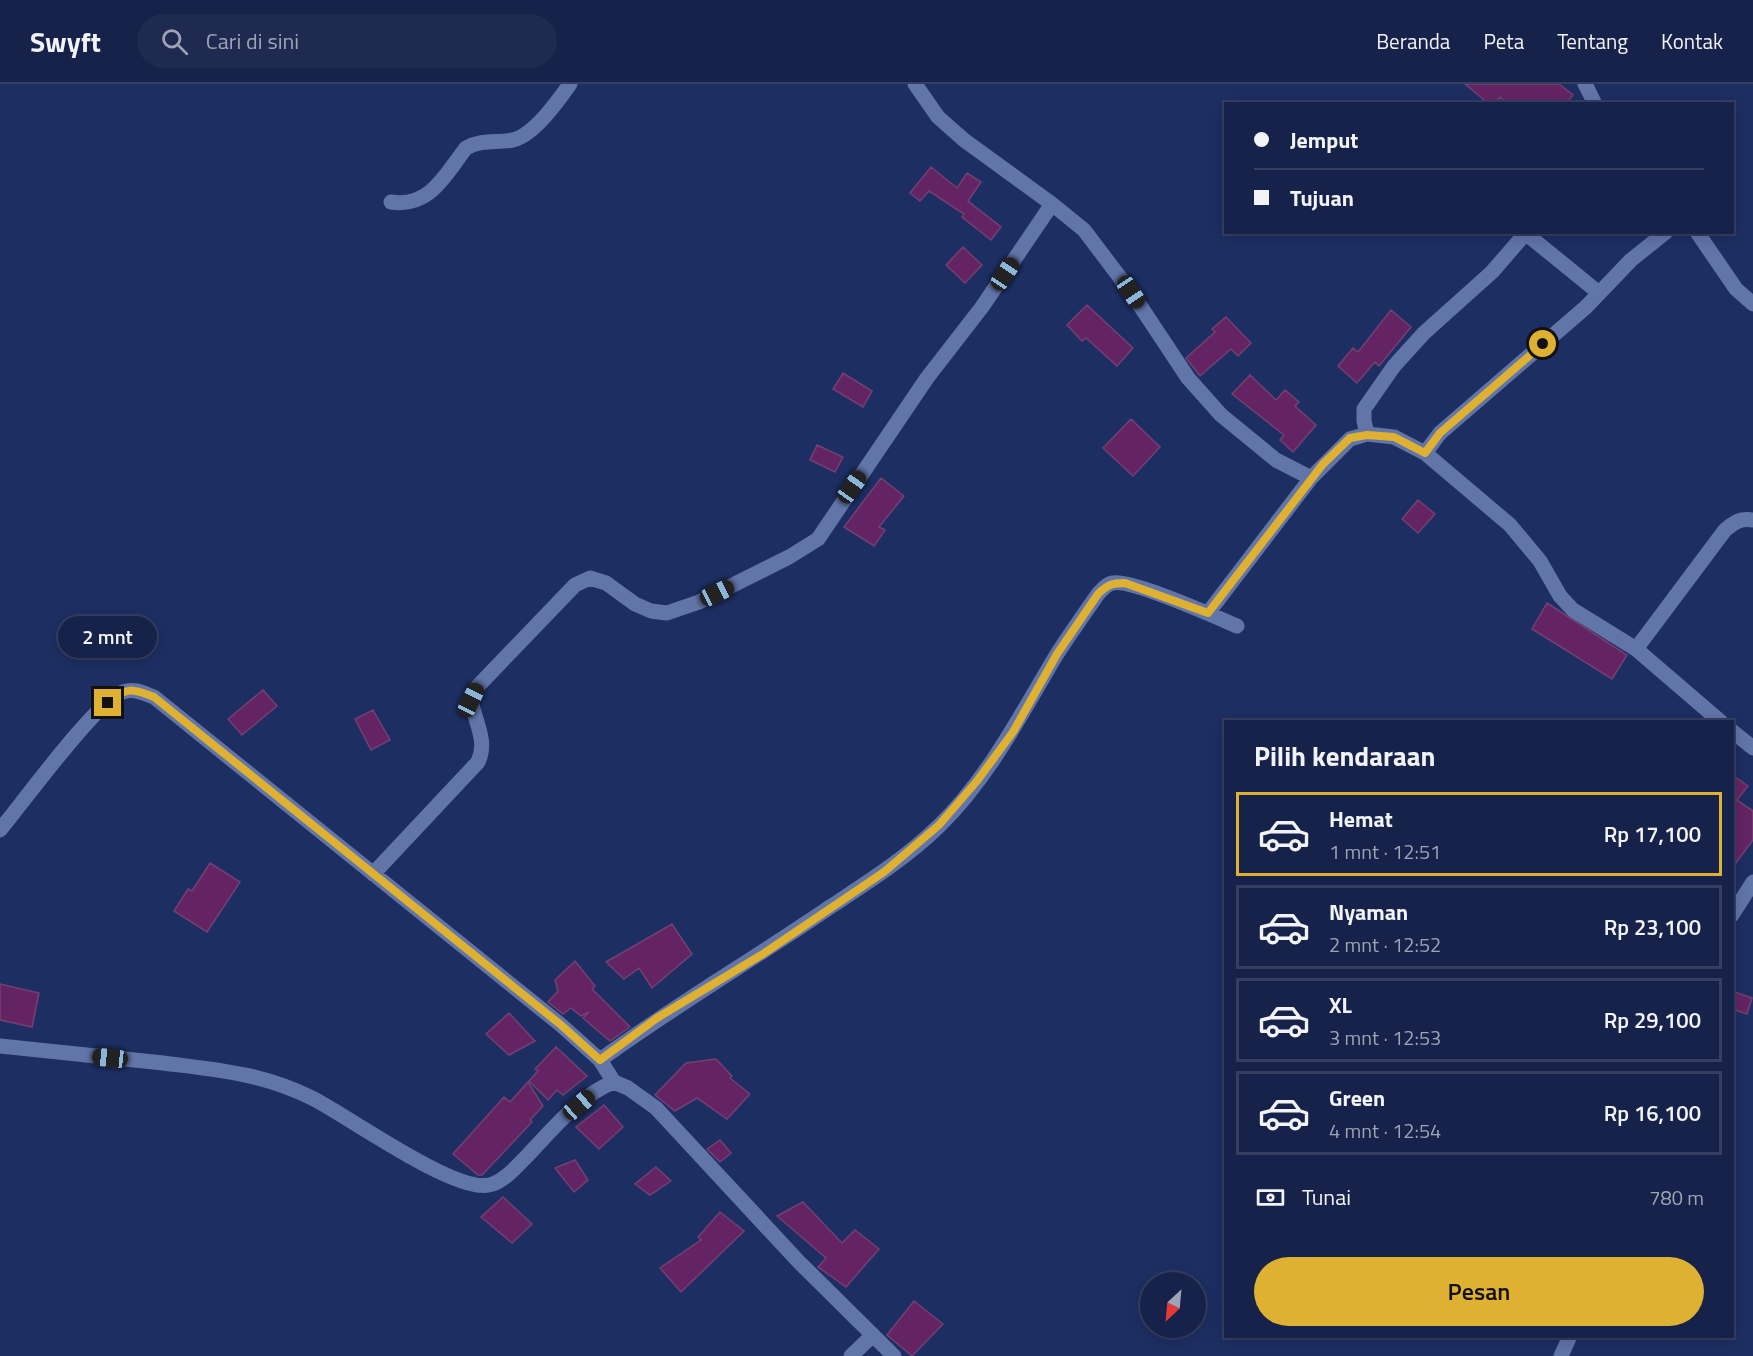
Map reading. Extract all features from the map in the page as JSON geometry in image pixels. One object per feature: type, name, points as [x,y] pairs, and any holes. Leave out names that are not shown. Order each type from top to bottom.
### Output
[{"type":"street","points":[[916,84],[938,117],[947,125],[1084,230],[1131,292],[1188,378],[1221,415],[1276,460],[1311,478]]},
{"type":"street","points":[[1585,84],[1594,102]]},
{"type":"street","points":[[391,202],[403,204],[416,202],[426,197],[466,148],[475,143],[513,140],[529,133],[569,85]]},
{"type":"street","points":[[373,874],[478,762],[483,752],[483,740],[471,700],[478,686],[575,585],[590,578],[606,583],[635,604],[651,611],[667,613],[709,597],[789,557],[818,539],[927,378],[982,307],[1052,204]]},
{"type":"street","points":[[1365,428],[1364,409],[1394,366],[1432,325],[1492,272],[1523,234]]},
{"type":"street","points":[[1525,234],[1599,293]]},
{"type":"street","points":[[1427,449],[1440,433],[1663,234]]},
{"type":"street","points":[[1698,234],[1736,289],[1753,304]]},
{"type":"street","points":[[1208,613],[1311,478],[1350,438],[1365,428]]},
{"type":"street","points":[[1365,428],[1427,449],[1510,525],[1540,561],[1560,596],[1573,610],[1636,649],[1720,720]]},
{"type":"street","points":[[1636,649],[1725,530],[1736,521],[1753,520]]},
{"type":"street","points":[[600,1060],[657,1018],[763,954],[884,872],[939,825],[977,781],[1013,732],[1057,654],[1098,594],[1106,586],[1113,583],[1125,583],[1238,626]]},
{"type":"street","points":[[0,830],[95,713],[120,692],[135,690],[154,697],[561,1025],[600,1060],[614,1082],[628,1088],[656,1108],[798,1261],[894,1356]]},
{"type":"street","points":[[1734,733],[1753,748]]},
{"type":"street","points":[[1734,912],[1753,882]]},
{"type":"street","points":[[0,1046],[238,1072],[280,1083],[342,1114],[390,1144],[472,1185],[490,1185],[512,1171],[598,1088],[614,1082]]},
{"type":"street","points":[[851,1356],[873,1335]]},
{"type":"street","points":[[1561,1356],[1569,1338]]},
{"type":"building","points":[[1465,84],[1559,84],[1573,95],[1568,102],[1506,102],[1500,97],[1496,102],[1487,102]]},
{"type":"building","points":[[931,167],[957,188],[967,173],[981,182],[968,201],[1001,227],[991,240],[962,217],[964,214],[929,191],[920,201],[910,193]]},
{"type":"building","points":[[963,247],[982,265],[965,283],[946,265]]},
{"type":"building","points":[[1087,305],[1133,348],[1117,366],[1086,338],[1082,341],[1067,325]]},
{"type":"building","points":[[1391,310],[1411,327],[1379,366],[1375,362],[1357,383],[1338,366],[1353,348],[1358,352]]},
{"type":"building","points":[[1226,317],[1251,343],[1238,356],[1231,349],[1200,376],[1186,358],[1215,332],[1212,329]]},
{"type":"building","points":[[843,373],[872,391],[863,407],[833,389]]},
{"type":"building","points":[[1250,375],[1276,400],[1285,390],[1299,402],[1295,406],[1316,425],[1293,452],[1280,440],[1284,435],[1232,394]]},
{"type":"building","points":[[1131,419],[1160,447],[1133,476],[1103,448]]},
{"type":"building","points":[[817,445],[843,457],[835,472],[810,460]]},
{"type":"building","points":[[881,478],[904,496],[879,527],[885,530],[874,546],[844,527]]},
{"type":"building","points":[[1418,500],[1435,514],[1418,533],[1402,519]]},
{"type":"building","points":[[1547,603],[1627,655],[1612,679],[1532,629]]},
{"type":"building","points":[[263,690],[277,706],[242,735],[228,719]]},
{"type":"building","points":[[373,710],[390,740],[371,750],[355,719]]},
{"type":"building","points":[[1734,776],[1748,786],[1737,800],[1753,811],[1753,840],[1734,865]]},
{"type":"building","points":[[210,863],[240,882],[207,932],[174,911],[188,889],[192,891]]},
{"type":"building","points":[[672,924],[692,954],[652,988],[639,968],[624,979],[606,962]]},
{"type":"building","points":[[575,961],[595,986],[592,989],[630,1027],[610,1041],[583,1018],[589,1012],[581,1016],[571,1008],[563,1014],[548,1002],[558,991],[555,980]]},
{"type":"building","points":[[0,984],[39,993],[32,1027],[0,1020]]},
{"type":"building","points":[[1734,992],[1752,998],[1747,1014],[1734,1010]]},
{"type":"building","points":[[509,1013],[535,1041],[509,1055],[486,1034]]},
{"type":"building","points":[[556,1047],[587,1076],[563,1095],[557,1090],[548,1100],[529,1081],[538,1071],[535,1069]]},
{"type":"building","points":[[716,1059],[732,1076],[730,1078],[750,1094],[727,1119],[697,1098],[675,1111],[655,1095],[686,1063]]},
{"type":"building","points":[[528,1082],[543,1106],[530,1120],[532,1122],[482,1175],[478,1175],[453,1154],[504,1097],[510,1102]]},
{"type":"building","points":[[604,1105],[623,1127],[599,1149],[576,1127]]},
{"type":"building","points":[[720,1140],[731,1153],[720,1162],[707,1149]]},
{"type":"building","points":[[575,1160],[588,1180],[574,1192],[555,1168]]},
{"type":"building","points":[[656,1167],[671,1181],[650,1195],[635,1184]]},
{"type":"building","points":[[503,1197],[532,1224],[512,1243],[481,1217]]},
{"type":"building","points":[[803,1202],[842,1243],[855,1230],[879,1249],[846,1287],[818,1267],[826,1258],[777,1216]]},
{"type":"building","points":[[720,1212],[744,1231],[681,1292],[660,1268],[701,1240],[698,1237]]},
{"type":"building","points":[[914,1301],[943,1324],[912,1356],[887,1335]]},
{"type":"route","points":[[108,703],[120,692],[135,690],[154,697],[561,1025],[600,1060],[657,1018],[763,954],[884,872],[939,825],[977,781],[1013,732],[1057,654],[1098,594],[1106,586],[1113,583],[1125,583],[1208,613],[1323,464],[1350,438],[1380,434],[1394,437],[1425,453],[1440,433],[1543,344]]}]
